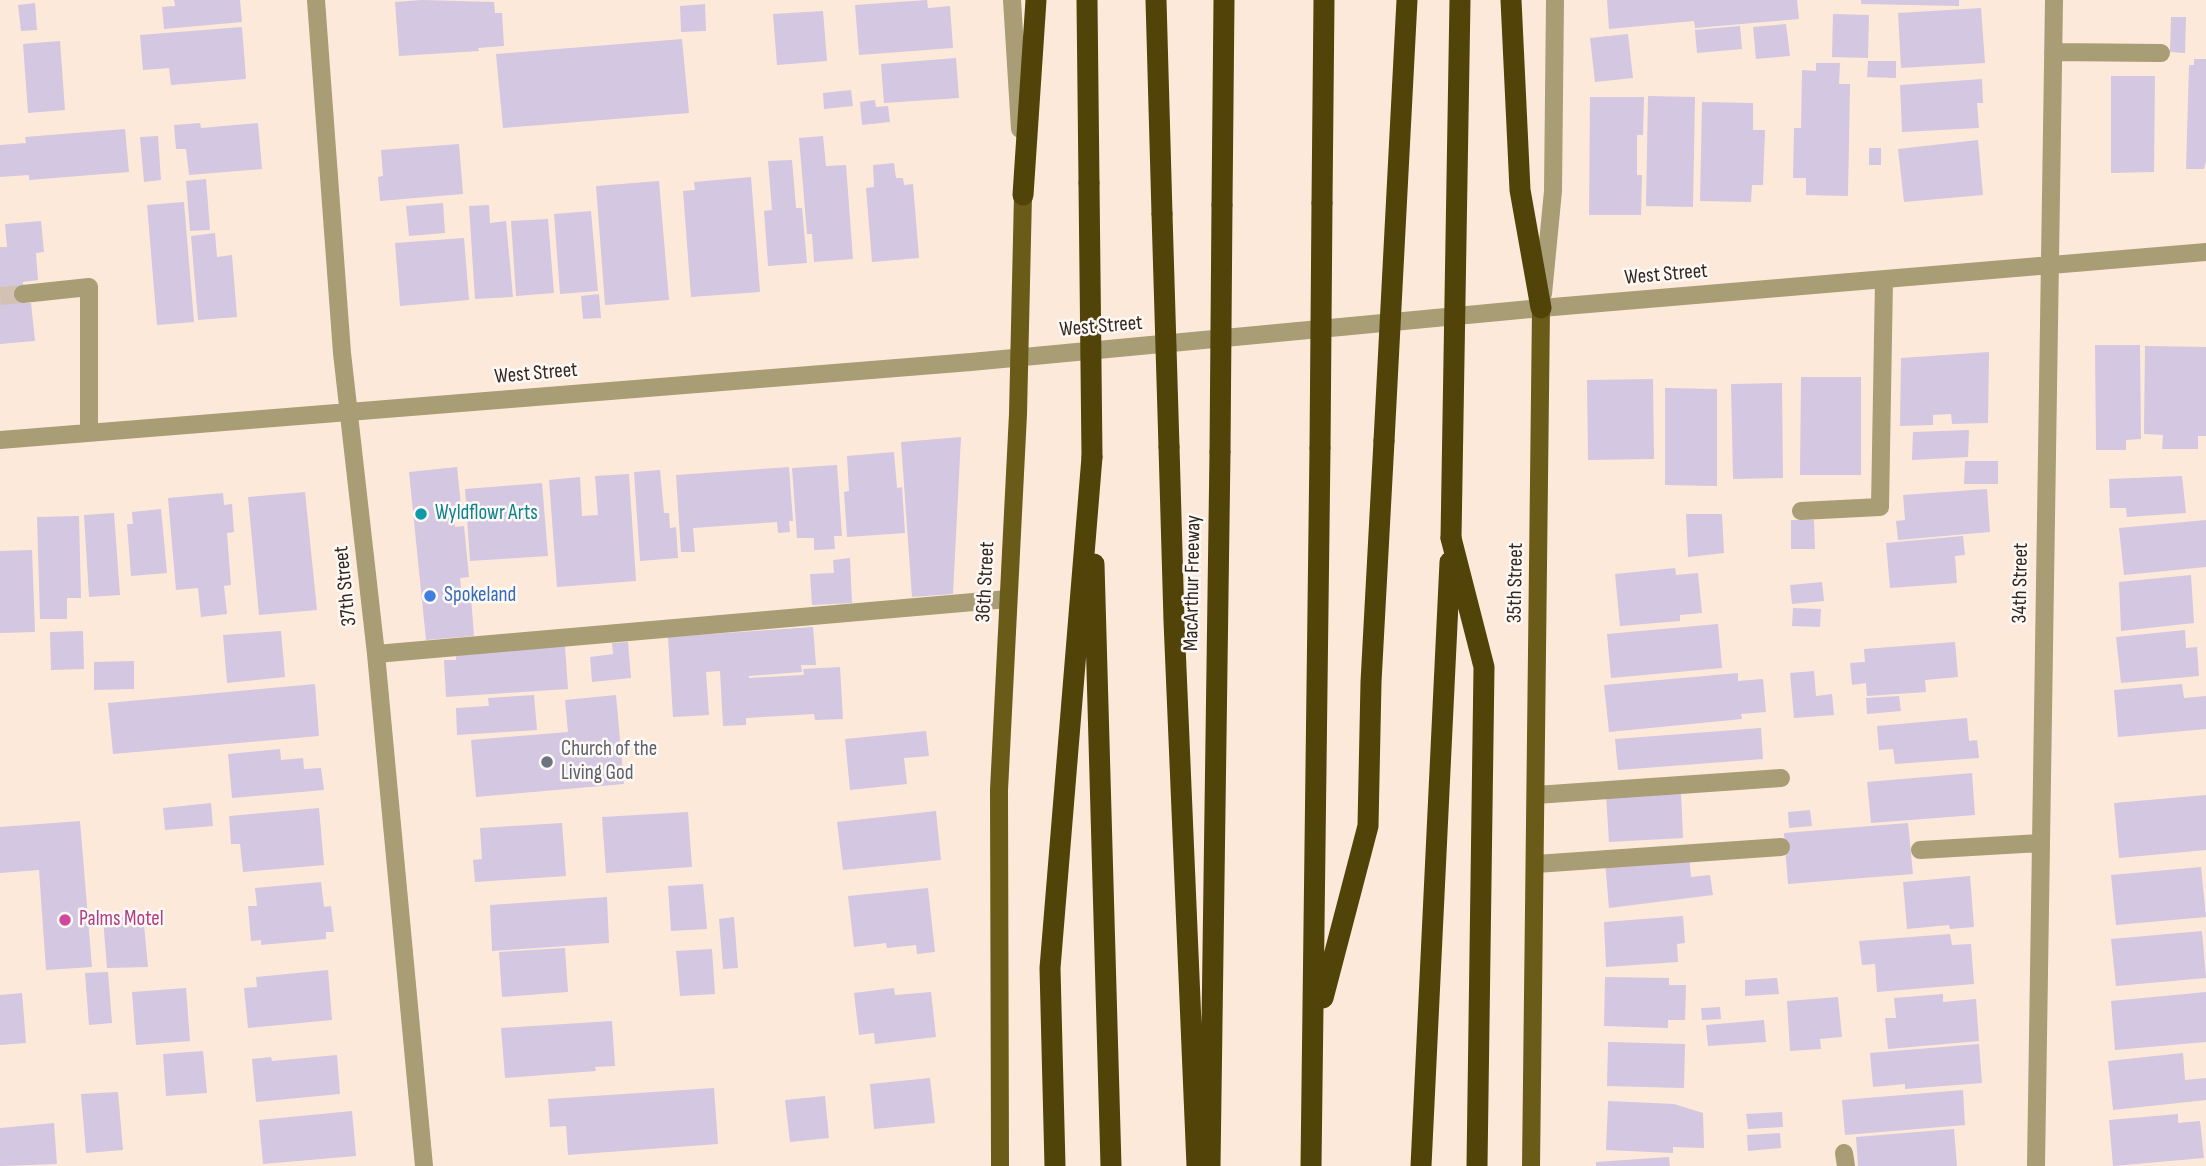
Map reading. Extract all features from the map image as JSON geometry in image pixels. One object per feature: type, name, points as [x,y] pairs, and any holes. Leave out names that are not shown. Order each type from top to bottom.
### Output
[{"type":"highway","points":[[1023,195],[1036,0]]},
{"type":"highway","points":[[1087,0],[1092,457],[1111,1166]]},
{"type":"highway","points":[[1156,0],[1174,635],[1197,1166]]},
{"type":"highway","name":"MacArthur Freeway","points":[[1210,1166],[1224,0]]},
{"type":"highway","points":[[1311,1166],[1324,0]]},
{"type":"highway","points":[[1314,1031],[1368,826],[1371,682],[1407,0]]},
{"type":"highway","points":[[1420,1166],[1451,538],[1460,0]]},
{"type":"highway","points":[[1511,0],[1520,190],[1541,308]]},
{"type":"highway","points":[[1055,1166],[1050,968],[1092,457]]},
{"type":"highway","points":[[1451,538],[1484,667],[1477,1166]]},
{"type":"main road","name":"36th Street","points":[[1000,1166],[999,790],[1020,357],[1023,195]]},
{"type":"main road","name":"35th Street","points":[[1531,1166],[1541,308]]},
{"type":"street","name":"37th Street","points":[[316,0],[348,412],[376,654],[424,1166]]},
{"type":"street","name":"36th Street","points":[[1012,0],[1023,195]]},
{"type":"street","name":"35th Street","points":[[1541,308],[1553,191],[1555,0]]},
{"type":"street","name":"34th Street","points":[[2036,1166],[2054,0]]},
{"type":"street","points":[[2053,52],[2161,53]]},
{"type":"street","name":"West Street","points":[[0,440],[1020,357],[1541,308],[2206,252]]},
{"type":"street","points":[[1801,511],[1880,507],[1884,280]]},
{"type":"street","points":[[23,294],[89,287],[89,432]]},
{"type":"street","points":[[376,654],[1008,599]]},
{"type":"street","points":[[1536,795],[1781,778]]},
{"type":"street","points":[[1920,850],[2040,843]]},
{"type":"street","points":[[1536,864],[1781,848]]},
{"type":"building","points":[[174,0],[240,0],[242,22],[164,29],[162,7],[175,6]]},
{"type":"building","points":[[927,0],[928,8],[950,6],[953,48],[859,55],[855,5]]},
{"type":"building","points":[[1607,0],[1797,0],[1799,19],[1695,28],[1694,21],[1609,29]]},
{"type":"building","points":[[1861,0],[1959,0],[1959,6],[1861,4]]},
{"type":"building","points":[[395,2],[494,2],[495,13],[502,13],[504,46],[478,48],[479,51],[399,56]]},
{"type":"building","points":[[35,3],[37,30],[21,31],[18,5]]},
{"type":"building","points":[[705,4],[706,31],[681,32],[680,6]]},
{"type":"building","points":[[1981,8],[1985,63],[1901,68],[1898,13]]},
{"type":"building","points":[[823,11],[827,61],[777,65],[773,14]]},
{"type":"building","points":[[1833,14],[1869,15],[1868,58],[1832,57]]},
{"type":"building","points":[[2171,17],[2186,17],[2185,53],[2170,52]]},
{"type":"building","points":[[1786,24],[1790,56],[1756,59],[1753,27]]},
{"type":"building","points":[[1740,26],[1742,49],[1697,53],[1695,30]]},
{"type":"building","points":[[242,27],[246,79],[171,85],[169,68],[143,70],[140,35]]},
{"type":"building","points":[[1628,34],[1633,78],[1595,82],[1590,38]]},
{"type":"building","points":[[682,39],[689,113],[503,128],[496,54]]},
{"type":"building","points":[[60,41],[65,110],[28,113],[23,44]]},
{"type":"building","points":[[956,58],[959,98],[884,103],[881,64]]},
{"type":"building","points":[[2194,59],[2206,59],[2204,169],[2186,169],[2189,65],[2194,65]]},
{"type":"building","points":[[1868,61],[1896,61],[1896,78],[1867,77]]},
{"type":"building","points":[[1816,63],[1840,63],[1839,84],[1850,84],[1848,196],[1806,195],[1806,178],[1793,178],[1794,128],[1801,128],[1802,70],[1816,71]]},
{"type":"building","points":[[2111,76],[2155,76],[2154,172],[2111,173]]},
{"type":"building","points":[[1982,79],[1983,103],[1977,103],[1979,128],[1902,132],[1900,85]]},
{"type":"building","points":[[851,90],[853,106],[824,109],[823,93]]},
{"type":"building","points":[[1648,96],[1695,97],[1693,207],[1646,206]]},
{"type":"building","points":[[1590,97],[1644,97],[1643,135],[1637,135],[1637,175],[1642,175],[1641,215],[1589,215]]},
{"type":"building","points":[[875,100],[876,107],[888,106],[890,122],[862,125],[860,102]]},
{"type":"building","points":[[1702,102],[1753,103],[1753,130],[1765,130],[1763,185],[1752,185],[1751,202],[1700,201]]},
{"type":"building","points":[[200,123],[201,128],[258,123],[262,169],[189,175],[186,149],[176,149],[174,125]]},
{"type":"building","points":[[125,129],[129,172],[29,180],[29,175],[0,177],[0,145],[26,143],[25,137]]},
{"type":"building","points":[[158,136],[161,180],[144,182],[140,137]]},
{"type":"building","points":[[823,136],[826,166],[846,165],[853,259],[814,262],[812,234],[807,234],[799,138]]},
{"type":"building","points":[[1978,140],[1983,195],[1904,202],[1898,149]]},
{"type":"building","points":[[459,144],[463,194],[380,201],[378,177],[383,176],[381,150]]},
{"type":"building","points":[[1869,148],[1881,148],[1881,165],[1869,165]]},
{"type":"building","points":[[792,160],[796,208],[802,208],[807,263],[768,266],[764,211],[772,210],[768,161]]},
{"type":"building","points":[[894,163],[896,178],[903,178],[904,185],[913,184],[919,258],[872,262],[866,188],[874,187],[873,165]]},
{"type":"building","points":[[751,177],[760,292],[691,297],[683,191],[695,190],[694,182]]},
{"type":"building","points":[[206,179],[210,230],[190,231],[186,181]]},
{"type":"building","points":[[659,181],[669,300],[605,305],[596,186]]},
{"type":"building","points":[[184,202],[194,322],[157,325],[147,205]]},
{"type":"building","points":[[443,203],[445,233],[409,236],[406,206]]},
{"type":"building","points":[[489,205],[490,223],[506,221],[513,297],[475,299],[469,206]]},
{"type":"building","points":[[591,211],[598,291],[560,294],[554,214]]},
{"type":"building","points":[[548,219],[554,293],[516,296],[511,221]]},
{"type":"building","points":[[41,221],[44,252],[36,253],[38,280],[23,282],[24,303],[31,303],[35,341],[0,344],[0,247],[7,247],[5,224]]},
{"type":"building","points":[[215,233],[217,257],[232,255],[237,317],[198,320],[191,236]]},
{"type":"building","points":[[464,238],[469,300],[400,306],[395,243]]},
{"type":"building","points":[[599,294],[601,318],[583,319],[581,296]]},
{"type":"building","points":[[2095,345],[2140,345],[2141,439],[2126,440],[2126,450],[2096,450]]},
{"type":"building","points":[[2145,346],[2206,347],[2206,436],[2198,436],[2198,449],[2162,449],[2163,435],[2144,434]]},
{"type":"building","points":[[1989,352],[1988,423],[1952,424],[1951,414],[1933,415],[1933,425],[1900,426],[1901,358]]},
{"type":"building","points":[[1801,377],[1861,377],[1861,475],[1800,475]]},
{"type":"building","points":[[1653,379],[1654,459],[1588,460],[1587,380]]},
{"type":"building","points":[[1782,383],[1783,478],[1733,479],[1731,384]]},
{"type":"building","points":[[1665,388],[1717,389],[1717,486],[1665,485]]},
{"type":"building","points":[[1969,430],[1968,457],[1912,460],[1913,432]]},
{"type":"building","points":[[961,437],[953,594],[912,597],[901,442]]},
{"type":"building","points":[[894,452],[897,488],[902,487],[905,533],[847,537],[844,492],[849,491],[847,456]]},
{"type":"building","points":[[1965,461],[1998,461],[1998,484],[1964,484]]},
{"type":"building","points":[[837,465],[842,536],[834,536],[835,549],[814,550],[814,538],[797,538],[792,468]]},
{"type":"building","points":[[457,467],[461,506],[454,507],[455,527],[464,526],[469,577],[460,578],[462,598],[471,597],[474,636],[426,640],[409,472]]},
{"type":"building","points":[[789,467],[793,521],[789,521],[790,532],[778,533],[777,522],[693,528],[695,552],[681,552],[676,475]]},
{"type":"building","points":[[660,470],[664,513],[669,513],[670,528],[676,527],[678,558],[640,561],[634,472]]},
{"type":"building","points":[[629,474],[636,581],[557,587],[549,480],[580,477],[582,516],[598,515],[595,476]]},
{"type":"building","points":[[2182,476],[2186,513],[2127,517],[2126,508],[2110,508],[2109,479]]},
{"type":"building","points":[[542,483],[548,556],[470,561],[465,489]]},
{"type":"building","points":[[1987,489],[1990,532],[1898,540],[1896,521],[1905,520],[1903,495]]},
{"type":"building","points":[[305,492],[317,610],[259,615],[248,497]]},
{"type":"building","points":[[223,493],[224,505],[232,504],[234,532],[227,533],[231,585],[224,586],[227,614],[201,617],[198,588],[176,590],[168,498]]},
{"type":"building","points":[[161,509],[167,573],[131,576],[127,524],[133,524],[132,512]]},
{"type":"building","points":[[114,513],[120,595],[89,597],[84,515]]},
{"type":"building","points":[[1686,514],[1722,514],[1724,553],[1688,557]]},
{"type":"building","points":[[79,516],[81,598],[67,598],[67,619],[40,619],[37,517]]},
{"type":"building","points":[[1791,520],[1814,520],[1815,549],[1791,549]]},
{"type":"building","points":[[2206,520],[2206,567],[2124,575],[2119,528]]},
{"type":"building","points":[[1963,536],[1965,555],[1955,556],[1957,583],[1890,588],[1886,543]]},
{"type":"building","points":[[32,550],[35,632],[0,633],[0,551]]},
{"type":"building","points":[[850,558],[852,603],[812,605],[810,574],[834,573],[833,560]]},
{"type":"building","points":[[1675,568],[1676,575],[1698,573],[1702,613],[1680,615],[1680,621],[1620,626],[1615,574]]},
{"type":"building","points":[[2191,575],[2194,623],[2121,631],[2119,582]]},
{"type":"building","points":[[1822,582],[1824,601],[1792,604],[1790,585]]},
{"type":"building","points":[[1793,608],[1821,609],[1820,627],[1792,626]]},
{"type":"building","points":[[1718,624],[1722,668],[1611,678],[1607,634]]},
{"type":"building","points":[[813,627],[816,665],[801,665],[802,672],[749,678],[804,675],[803,669],[840,667],[843,719],[815,720],[814,714],[746,718],[746,725],[723,726],[720,671],[706,672],[709,715],[673,717],[668,637]]},
{"type":"building","points":[[2185,630],[2186,648],[2197,647],[2199,676],[2121,683],[2116,637]]},
{"type":"building","points":[[83,631],[84,669],[51,670],[50,632]]},
{"type":"building","points":[[281,631],[285,677],[227,683],[223,635]]},
{"type":"building","points":[[628,642],[631,678],[592,682],[590,657],[613,654],[612,643]]},
{"type":"building","points":[[1955,642],[1958,677],[1925,680],[1926,692],[1867,696],[1866,683],[1852,685],[1850,663],[1865,662],[1864,649]]},
{"type":"building","points":[[565,646],[568,689],[446,697],[444,660],[456,660],[456,654]]},
{"type":"building","points":[[134,661],[134,689],[94,690],[94,662]]},
{"type":"building","points":[[1814,671],[1816,696],[1832,694],[1834,715],[1794,718],[1790,673]]},
{"type":"building","points":[[1738,673],[1738,681],[1763,679],[1766,712],[1741,714],[1742,719],[1609,732],[1604,685]]},
{"type":"building","points":[[315,684],[319,736],[113,754],[108,703]]},
{"type":"building","points":[[2182,684],[2184,698],[2206,696],[2206,729],[2118,737],[2114,690]]},
{"type":"building","points":[[534,695],[537,730],[457,735],[456,708],[489,706],[488,698]]},
{"type":"building","name":"Church of the Living God","points":[[616,695],[624,784],[476,797],[471,740],[568,732],[565,700]]},
{"type":"building","points":[[1899,696],[1901,711],[1867,714],[1866,698]]},
{"type":"building","points":[[1967,718],[1969,741],[1977,740],[1979,758],[1895,764],[1893,749],[1879,750],[1877,726]]},
{"type":"building","points":[[1761,728],[1763,759],[1618,770],[1615,739]]},
{"type":"building","points":[[926,731],[929,756],[904,758],[907,784],[850,790],[845,739]]},
{"type":"building","points":[[280,749],[281,760],[303,758],[304,769],[321,768],[324,790],[232,798],[228,754]]},
{"type":"building","points":[[1972,773],[1975,815],[1871,823],[1867,782]]},
{"type":"building","points":[[1681,791],[1683,838],[1609,842],[1606,795]]},
{"type":"building","points":[[2206,795],[2206,850],[2119,858],[2114,803]]},
{"type":"building","points":[[211,803],[213,826],[165,830],[163,808]]},
{"type":"building","points":[[319,808],[324,865],[243,872],[240,844],[231,844],[229,816]]},
{"type":"building","points":[[1810,810],[1812,826],[1789,828],[1788,812]]},
{"type":"building","points":[[936,811],[941,860],[843,870],[837,822]]},
{"type":"building","points":[[688,812],[692,867],[606,873],[602,817]]},
{"type":"building","name":"Palms Motel","points":[[80,821],[92,967],[46,970],[39,870],[0,873],[0,827]]},
{"type":"building","points":[[562,823],[566,876],[475,882],[473,860],[482,859],[480,828]]},
{"type":"building","points":[[1908,823],[1913,874],[1788,884],[1784,833]]},
{"type":"building","points":[[1689,855],[1691,877],[1710,875],[1713,895],[1609,908],[1605,862]]},
{"type":"building","points":[[2201,867],[2206,917],[2116,925],[2111,875]]},
{"type":"building","points":[[1970,876],[1974,927],[1950,929],[1949,925],[1907,929],[1903,882]]},
{"type":"building","points":[[321,882],[324,907],[331,906],[334,932],[326,932],[326,939],[261,945],[261,940],[251,941],[248,906],[257,906],[255,888]]},
{"type":"building","points":[[703,884],[707,929],[671,931],[668,886]]},
{"type":"building","points":[[928,888],[935,952],[917,954],[916,945],[887,948],[886,943],[854,947],[848,896]]},
{"type":"building","points":[[607,897],[609,943],[492,951],[490,905]]},
{"type":"building","points":[[143,915],[148,967],[107,968],[103,918]]},
{"type":"building","points":[[1683,916],[1685,943],[1677,944],[1678,962],[1606,967],[1604,922]]},
{"type":"building","points":[[734,917],[738,968],[723,969],[719,919]]},
{"type":"building","points":[[2202,931],[2206,978],[2116,986],[2111,939]]},
{"type":"building","points":[[1950,934],[1952,945],[1971,944],[1974,984],[1877,992],[1875,964],[1862,965],[1859,941]]},
{"type":"building","points":[[565,948],[568,992],[502,997],[499,952]]},
{"type":"building","points":[[712,949],[715,994],[680,996],[676,951]]},
{"type":"building","points":[[328,970],[332,1020],[248,1028],[244,988],[257,987],[256,977]]},
{"type":"building","points":[[108,972],[112,1023],[89,1025],[85,973]]},
{"type":"building","points":[[1605,977],[1669,978],[1669,985],[1686,985],[1685,1020],[1668,1020],[1668,1028],[1604,1026]]},
{"type":"building","points":[[1777,978],[1779,994],[1745,996],[1745,980]]},
{"type":"building","points":[[186,988],[190,1041],[136,1045],[132,992]]},
{"type":"building","points":[[894,988],[895,995],[931,992],[936,1037],[875,1044],[874,1033],[859,1035],[854,993]]},
{"type":"building","points":[[2206,992],[2206,1042],[2115,1050],[2111,1001]]},
{"type":"building","points":[[22,993],[26,1043],[0,1045],[0,995]]},
{"type":"building","points":[[1943,994],[1943,1002],[1976,999],[1979,1041],[1888,1049],[1885,1018],[1896,1018],[1894,998]]},
{"type":"building","points":[[1838,997],[1842,1037],[1820,1039],[1821,1049],[1790,1051],[1787,1001]]},
{"type":"building","points":[[1720,1007],[1721,1019],[1702,1020],[1701,1008]]},
{"type":"building","points":[[1764,1020],[1766,1042],[1708,1046],[1706,1025]]},
{"type":"building","points":[[612,1021],[615,1066],[595,1067],[596,1071],[505,1078],[501,1028]]},
{"type":"building","points":[[1608,1042],[1685,1044],[1684,1088],[1607,1086]]},
{"type":"building","points":[[1979,1044],[1982,1083],[1905,1089],[1905,1084],[1873,1087],[1870,1053]]},
{"type":"building","points":[[203,1051],[207,1093],[166,1096],[163,1054]]},
{"type":"building","points":[[2183,1053],[2185,1080],[2206,1078],[2206,1100],[2113,1110],[2108,1061]]},
{"type":"building","points":[[337,1055],[340,1094],[256,1102],[252,1059],[271,1057],[272,1061]]},
{"type":"building","points":[[930,1078],[935,1123],[874,1129],[870,1084]]},
{"type":"building","points":[[714,1088],[718,1144],[568,1155],[566,1126],[550,1127],[548,1099]]},
{"type":"building","points":[[1963,1090],[1965,1125],[1845,1135],[1842,1100]]},
{"type":"building","points":[[118,1092],[123,1150],[86,1153],[81,1094]]},
{"type":"building","points":[[825,1096],[829,1138],[790,1142],[785,1100]]},
{"type":"building","points":[[1608,1101],[1674,1104],[1703,1113],[1704,1148],[1673,1147],[1673,1153],[1606,1150]]},
{"type":"building","points":[[352,1111],[356,1156],[263,1164],[259,1120]]},
{"type":"building","points":[[1782,1112],[1783,1127],[1748,1129],[1746,1114]]},
{"type":"building","points":[[2178,1114],[2178,1123],[2200,1121],[2204,1158],[2113,1166],[2109,1120]]},
{"type":"building","points":[[54,1123],[57,1164],[0,1166],[0,1128]]},
{"type":"building","points":[[1954,1129],[1957,1166],[1858,1166],[1856,1137]]},
{"type":"building","points":[[1780,1133],[1781,1148],[1748,1151],[1747,1135]]},
{"type":"building","points":[[1669,1157],[1670,1166],[1596,1166],[1596,1162]]},
{"type":"tunnel","points":[[0,296],[23,294]]},
{"type":"place","name":"Wyldflowr Arts","points":[[421,514]]},
{"type":"place","name":"Spokeland","points":[[430,596]]},
{"type":"place","name":"Church of the Living God","points":[[547,762]]},
{"type":"place","name":"Palms Motel","points":[[65,920]]}]
